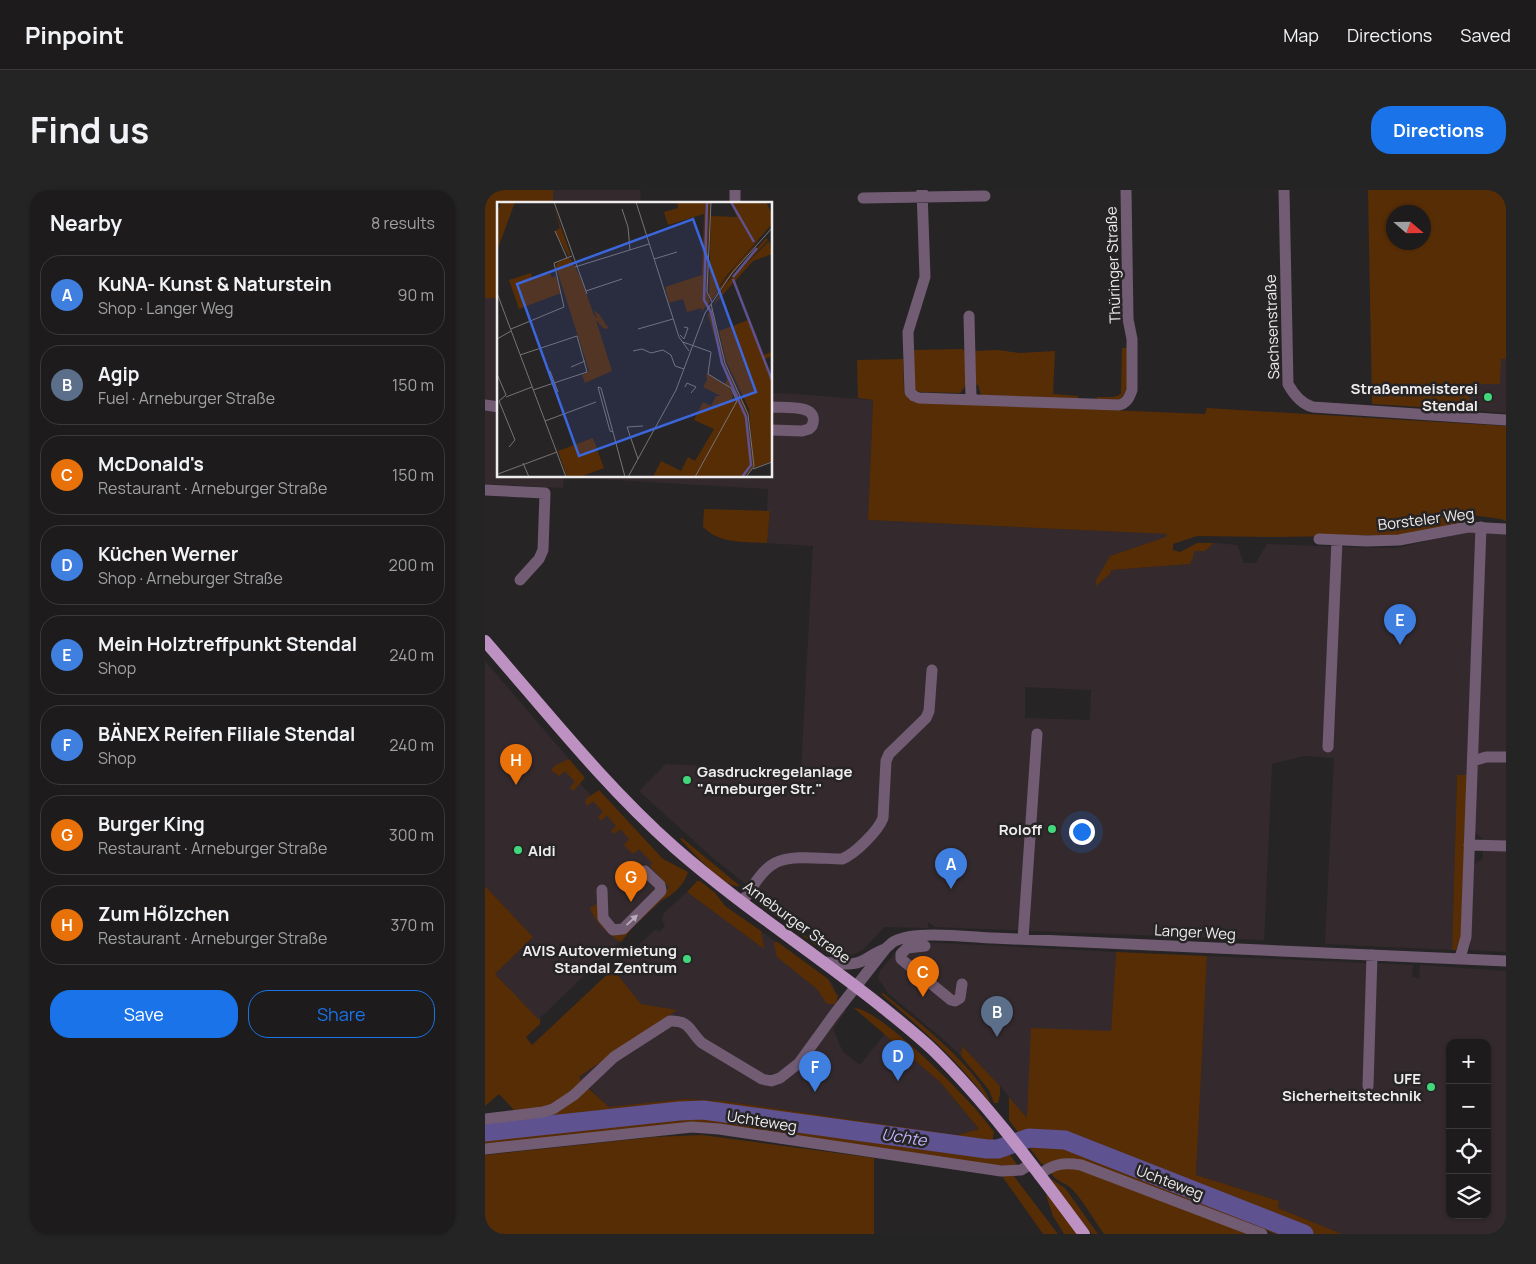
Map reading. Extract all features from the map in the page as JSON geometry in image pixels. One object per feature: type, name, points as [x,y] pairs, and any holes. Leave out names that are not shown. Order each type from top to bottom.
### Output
[{"type":"main road","name":"Arneburger Straße","points":[[485,641],[601,775],[675,848],[742,902],[856,986],[933,1050],[1007,1133],[1084,1234]]},
{"type":"street","name":"Thüringer Straße","points":[[971,399],[1119,405],[1125,403],[1129,398],[1132,390],[1132,339],[1128,319],[1126,190]]},
{"type":"street","name":"Sachsenstraße","points":[[1284,190],[1288,384],[1294,395],[1306,405],[1313,407],[1506,420]]},
{"type":"street","points":[[863,198],[923,194],[985,196]]},
{"type":"street","points":[[923,194],[925,277],[908,332],[910,392],[914,396],[919,398],[971,399],[969,316]]},
{"type":"street","points":[[773,407],[807,409],[814,418],[812,426],[806,431],[773,430]]},
{"type":"street","points":[[485,490],[545,492],[543,550],[533,567],[520,580]]},
{"type":"street","name":"Borsteler Weg","points":[[1319,539],[1399,540],[1468,527],[1506,529]]},
{"type":"street","points":[[1460,958],[1466,936],[1481,527]]},
{"type":"street","points":[[1328,747],[1337,540]]},
{"type":"street","points":[[742,902],[763,874],[774,863],[786,858],[842,859],[849,856],[880,825],[883,818],[886,761],[889,754],[926,718],[929,711],[932,670]]},
{"type":"street","points":[[1023,939],[1037,734]]},
{"type":"street","points":[[1473,761],[1486,757],[1506,757]]},
{"type":"street","points":[[1469,846],[1506,846]]},
{"type":"street","points":[[602,890],[603,918],[613,930],[623,929],[661,891],[660,884],[645,871]]},
{"type":"street","name":"Langer Weg","points":[[485,1119],[543,1112],[553,1109],[574,1095],[615,1056],[671,1021],[679,1020],[686,1024],[702,1043],[762,1079],[771,1081],[780,1078],[799,1064],[886,948],[895,940],[920,935],[1506,961]]},
{"type":"street","points":[[925,946],[907,948],[901,954],[901,959],[951,1000],[955,1001],[960,998],[962,984]]},
{"type":"street","name":"Langer Weg","points":[[824,962],[853,964],[863,961],[873,953],[886,948]]},
{"type":"street","points":[[1368,1086],[1372,954]]},
{"type":"street","name":"Uchteweg","points":[[485,1149],[681,1127],[1001,1171],[1018,1171],[1028,1161]]},
{"type":"street","name":"Uchteweg","points":[[1039,1175],[1050,1167],[1061,1164],[1081,1165],[1262,1234]]},
{"type":"shaded area","points":[[485,190],[553,190],[553,202],[497,202],[497,298],[485,298]]},
{"type":"shaded area","points":[[553,190],[640,190],[641,202],[553,202]]},
{"type":"shaded area","points":[[1368,190],[1506,190],[1506,359],[1501,359],[1500,384],[1470,384],[1469,410],[1372,404]]},
{"type":"shaded area","points":[[485,298],[497,298],[497,478],[564,478],[563,488],[485,484]]},
{"type":"shaded area","points":[[1122,348],[1128,348],[1128,377],[1125,392],[1117,400],[1097,400],[1097,397],[1114,397],[1121,394]]},
{"type":"shaded area","points":[[962,349],[965,351],[966,385],[960,393],[920,392],[915,390],[912,352],[915,350]]},
{"type":"shaded area","points":[[998,350],[1019,353],[1055,351],[1053,394],[1078,396],[1078,399],[981,395],[978,385],[974,384],[974,351]]},
{"type":"shaded area","points":[[903,359],[904,393],[914,402],[1205,414],[1207,408],[1506,426],[1506,521],[1471,515],[1453,526],[1405,535],[1197,536],[1173,544],[1173,550],[1180,552],[1197,543],[1214,543],[1205,551],[1194,551],[1190,564],[1111,570],[1110,574],[1096,586],[1096,580],[1110,556],[1166,537],[1167,534],[868,520],[873,400],[858,398],[857,360]]},
{"type":"shaded area","name":"Straßenmeisterei Stendal","points":[[1501,359],[1506,359],[1506,413],[1469,410],[1470,383]]},
{"type":"shaded area","points":[[773,393],[793,394],[873,400],[868,520],[1167,534],[1167,537],[1110,556],[1111,570],[1190,564],[1194,551],[1205,551],[1214,543],[1237,545],[1244,563],[1256,563],[1267,544],[1397,548],[1466,532],[1506,534],[1506,952],[1470,950],[1473,865],[1483,859],[1483,839],[1474,832],[1475,776],[1457,775],[1452,950],[1325,944],[1334,758],[1304,756],[1272,764],[1264,940],[935,927],[928,922],[928,928],[884,927],[863,950],[852,955],[835,950],[762,897],[713,858],[639,791],[666,764],[801,771],[813,546],[767,543],[770,512],[767,511],[768,489],[581,478],[773,478]],"holes":[[[1025,687],[1091,690],[1090,720],[1025,718]]]},
{"type":"shaded area","points":[[704,509],[770,511],[767,543],[733,541],[717,537],[703,527]]},
{"type":"shaded area","points":[[485,661],[569,759],[563,765],[634,842],[675,881],[620,941],[538,1020],[495,974],[533,937],[485,886]]},
{"type":"shaded area","points":[[569,759],[585,778],[573,791],[570,787],[575,782],[565,771],[559,776],[551,770],[556,765]]},
{"type":"shaded area","points":[[1457,775],[1467,775],[1461,937],[1456,950],[1452,950]]},
{"type":"shaded area","points":[[599,790],[663,859],[688,872],[678,889],[662,900],[634,926],[621,942],[603,928],[590,908],[597,904],[613,932],[663,894],[669,887],[650,866],[652,863],[639,849],[633,854],[624,845],[629,839],[620,829],[614,834],[611,831],[616,826],[607,815],[601,821],[598,817],[603,812],[593,801],[587,806],[585,803],[587,798]]},
{"type":"shaded area","points":[[682,838],[740,886],[734,886],[717,876],[680,839]]},
{"type":"shaded area","points":[[697,881],[700,881],[715,893],[725,906],[761,931],[764,949],[687,892]]},
{"type":"shaded area","points":[[485,886],[533,937],[495,974],[538,1019],[540,1018],[540,1024],[526,1037],[532,1045],[613,969],[641,1004],[677,1010],[579,1077],[583,1083],[549,1107],[514,1110],[499,1094],[485,1106]]},
{"type":"shaded area","points":[[687,892],[763,948],[761,931],[832,983],[838,995],[836,1004],[846,1011],[833,1029],[843,1052],[860,1065],[885,1034],[941,1083],[979,1129],[957,1135],[723,1101],[685,1099],[609,1107],[579,1078],[676,1010],[641,1004],[613,969],[656,929],[659,932],[665,926],[662,920],[664,913]]},
{"type":"shaded area","points":[[758,900],[814,942],[849,961],[838,959],[828,954],[759,904]]},
{"type":"shaded area","points":[[776,941],[828,979],[838,995],[836,1004],[827,1004],[817,989],[777,957],[774,944]]},
{"type":"shaded area","points":[[920,942],[1116,952],[1111,1032],[1027,1118],[962,1046],[961,1056],[888,993],[878,978],[880,971],[897,950],[906,944]]},
{"type":"shaded area","points":[[1116,952],[1207,956],[1196,1175],[1279,1201],[1278,1208],[1342,1234],[1275,1234],[1100,1167],[1044,1165],[1041,1163],[1009,1120],[1009,1097],[1027,1118],[1031,1028],[1111,1031]]},
{"type":"shaded area","points":[[1207,956],[1413,965],[1412,977],[1419,978],[1420,965],[1506,971],[1506,1234],[1342,1234],[1278,1208],[1279,1201],[1196,1175]]},
{"type":"shaded area","points":[[883,993],[944,1044],[973,1075],[991,1104],[953,1060],[881,994]]},
{"type":"shaded area","points":[[854,1008],[865,1011],[896,1032],[947,1079],[994,1132],[992,1143],[1001,1142],[1018,1166],[988,1165],[719,1125],[485,1144],[485,1121],[544,1114],[586,1086],[609,1107],[685,1099],[723,1101],[957,1135],[979,1129],[941,1083]]},
{"type":"shaded area","points":[[962,1046],[1000,1086],[998,1103],[994,1103],[989,1090],[961,1056]]},
{"type":"shaded area","points":[[702,1135],[874,1158],[874,1234],[485,1234],[485,1155],[655,1137]]},
{"type":"shaded area","points":[[1055,1169],[1076,1169],[1252,1234],[1104,1234],[1072,1189],[1053,1176],[1051,1173]]},
{"type":"shaded area","points":[[1013,1175],[1058,1234],[1043,1234],[1002,1176]]},
{"type":"shaded area","points":[[1048,1177],[1065,1188],[1098,1234],[1092,1234]]},
{"type":"shaded area","points":[[1047,1194],[1077,1234],[1064,1234],[1053,1216]]},
{"type":"waterway","name":"Uchte","points":[[485,1132],[703,1110],[987,1149],[998,1149],[1029,1138],[1065,1140],[1304,1234]]},
{"type":"place","name":"Straßenmeisterei Stendal","points":[[1488,397]]},
{"type":"place","name":"Mein Holztreffpunkt Stendal","points":[[1400,645]]},
{"type":"place","name":"Gasdruckregelanlage \"Arneburger Str.\"","points":[[687,780]]},
{"type":"place","name":"Zum Hõlzchen","points":[[516,785]]},
{"type":"place","name":"Roloff","points":[[1052,829]]},
{"type":"place","name":"Aldi","points":[[518,850]]},
{"type":"place","name":"KuNA- Kunst & Naturstein","points":[[951,889]]},
{"type":"place","name":"Burger King","points":[[631,902]]},
{"type":"place","name":"AVIS Autovermietung Standal Zentrum","points":[[687,959]]},
{"type":"place","name":"McDonald's","points":[[923,997]]},
{"type":"place","name":"Agip","points":[[997,1037]]},
{"type":"place","name":"Küchen Werner","points":[[898,1081]]},
{"type":"place","name":"UFE Sicherheitstechnik","points":[[1431,1087]]},
{"type":"place","name":"BÄNEX Reifen Filiale Stendal","points":[[815,1092]]}]
